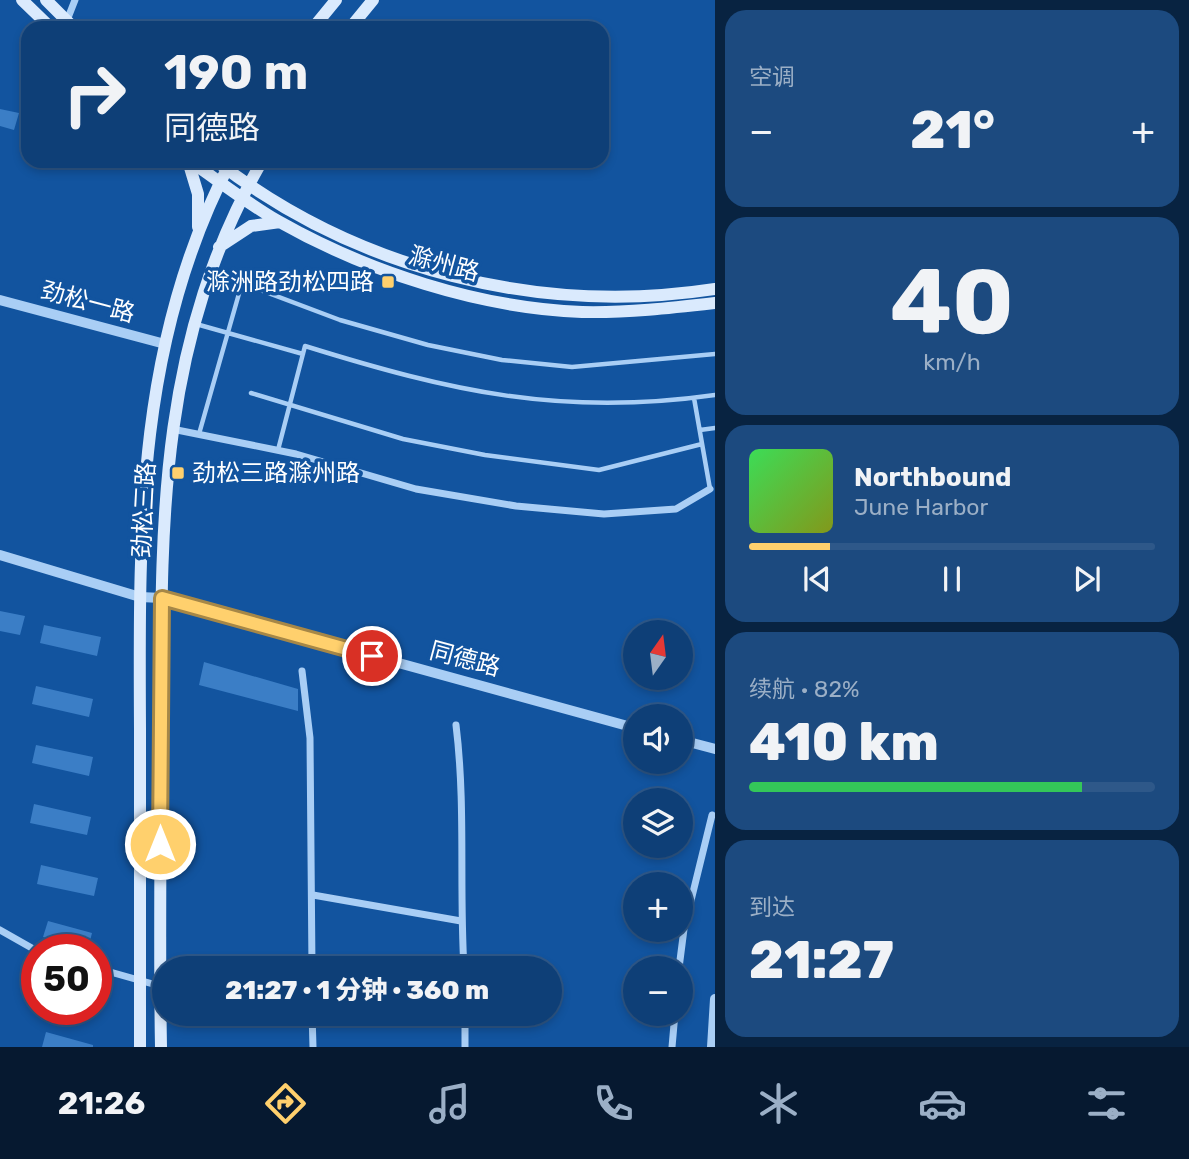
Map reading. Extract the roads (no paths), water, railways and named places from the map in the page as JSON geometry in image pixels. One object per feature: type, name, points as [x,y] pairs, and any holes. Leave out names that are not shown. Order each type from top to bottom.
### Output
[{"type":"main road","points":[[22,0],[44,21]]},
{"type":"main road","points":[[47,0],[64,21]]},
{"type":"main road","points":[[319,21],[336,0]]},
{"type":"main road","points":[[356,21],[373,0]]},
{"type":"main road","points":[[191,168],[198,194],[198,235]]},
{"type":"main road","name":"滁州路","points":[[199,168],[280,222],[336,249],[406,277],[515,304],[583,312],[635,311],[715,303]]},
{"type":"main road","name":"劲松三路","points":[[140,1047],[140,597],[144,469],[165,344],[198,235],[223,168]]},
{"type":"main road","name":"滁州路","points":[[229,168],[249,185],[341,237],[409,264],[479,283],[577,297],[675,295],[715,289]]},
{"type":"main road","name":"劲松三路","points":[[160,956],[162,598],[166,471],[193,323],[219,247],[258,168]]},
{"type":"main road","points":[[219,247],[251,226],[280,222]]},
{"type":"main road","name":"劲松三路","points":[[161,1026],[161,1047]]},
{"type":"street","points":[[69,21],[75,0]]},
{"type":"street","name":"劲松一路","points":[[0,300],[165,344]]},
{"type":"street","points":[[172,429],[278,450],[415,489],[516,506],[592,513],[676,509],[710,489]]},
{"type":"street","name":"同德路","points":[[0,555],[140,597],[162,598],[623,725]]},
{"type":"street","points":[[303,671],[310,738],[312,956]]},
{"type":"street","points":[[456,725],[464,822],[461,921],[463,956]]},
{"type":"street","points":[[693,743],[715,749]]},
{"type":"street","points":[[681,956],[684,929],[712,815]]},
{"type":"street","points":[[313,895],[461,921]]},
{"type":"street","points":[[0,930],[21,942]]},
{"type":"street","points":[[112,973],[152,984]]},
{"type":"street","points":[[713,1046],[715,999]]},
{"type":"street","points":[[312,1026],[313,1047]]},
{"type":"street","points":[[465,1026],[465,1047]]},
{"type":"street","points":[[673,1047],[674,1026]]},
{"type":"lane","points":[[199,435],[242,284],[340,320],[428,345],[502,360],[572,367],[715,354]]},
{"type":"lane","points":[[193,323],[303,354]]},
{"type":"lane","points":[[278,450],[305,346],[395,374],[491,395],[542,401],[631,404],[715,395]]},
{"type":"lane","points":[[251,393],[290,402],[403,439],[485,455],[599,470],[702,444]]},
{"type":"lane","points":[[694,398],[710,489]]},
{"type":"lane","points":[[700,430],[715,428]]},
{"type":"place","name":"滁洲路劲松四路","points":[[388,282]]},
{"type":"place","name":"劲松三路滁州路","points":[[178,473]]}]
